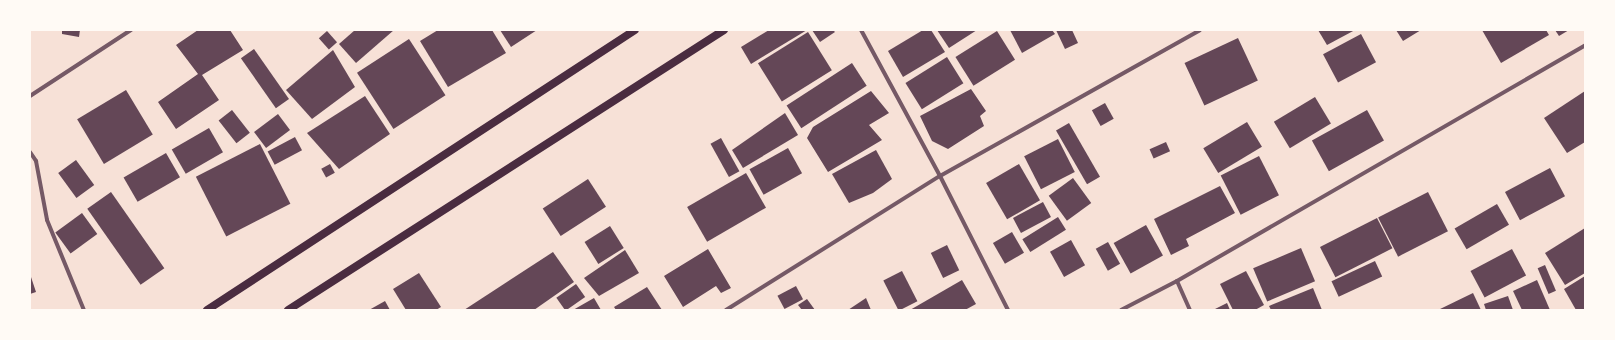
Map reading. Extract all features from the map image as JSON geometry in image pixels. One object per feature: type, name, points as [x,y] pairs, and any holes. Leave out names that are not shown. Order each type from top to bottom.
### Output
[{"type":"main road","points":[[207,310],[635,30]]},
{"type":"main road","points":[[288,310],[724,30]]},
{"type":"street","points":[[30,96],[131,30]]},
{"type":"street","points":[[860,30],[940,176],[1008,310]]},
{"type":"street","points":[[726,310],[940,176],[1200,30]]},
{"type":"street","points":[[1121,310],[1177,281],[1585,45]]},
{"type":"street","points":[[30,152],[36,160],[48,220],[84,310]]},
{"type":"street","points":[[1177,281],[1190,310]]},
{"type":"building","points":[[62,30],[80,30],[79,37],[62,34]]},
{"type":"building","points":[[198,30],[230,30],[243,50],[202,75],[219,100],[176,129],[158,102],[198,74],[176,45]]},
{"type":"building","points":[[355,30],[394,30],[356,63],[339,44]]},
{"type":"building","points":[[438,30],[492,30],[506,53],[448,87],[420,41]]},
{"type":"building","points":[[500,30],[537,30],[511,47]]},
{"type":"building","points":[[769,30],[807,30],[751,64],[741,47]]},
{"type":"building","points":[[812,30],[833,30],[835,32],[820,42]]},
{"type":"building","points":[[923,30],[931,30],[945,52],[903,77],[888,51]]},
{"type":"building","points":[[937,30],[977,30],[949,48]]},
{"type":"building","points":[[1010,30],[1052,30],[1055,34],[1022,53]]},
{"type":"building","points":[[1056,30],[1072,30],[1078,43],[1065,49]]},
{"type":"building","points":[[1318,30],[1355,30],[1327,45]]},
{"type":"building","points":[[1396,30],[1421,30],[1403,41]]},
{"type":"building","points":[[1482,30],[1546,30],[1549,35],[1501,63]]},
{"type":"building","points":[[1555,30],[1569,30],[1559,36]]},
{"type":"building","points":[[327,31],[337,42],[329,50],[319,38]]},
{"type":"building","points":[[997,31],[1015,60],[973,86],[955,57]]},
{"type":"building","points":[[808,32],[832,70],[782,101],[758,63]]},
{"type":"building","points":[[1361,34],[1376,62],[1338,82],[1323,54]]},
{"type":"building","points":[[1238,38],[1258,81],[1204,106],[1185,63]]},
{"type":"building","points":[[409,39],[445,95],[393,129],[357,73]]},
{"type":"building","points":[[254,49],[289,99],[276,108],[241,58]]},
{"type":"building","points":[[333,50],[355,87],[312,119],[286,90]]},
{"type":"building","points":[[947,57],[963,83],[922,109],[905,83]]},
{"type":"building","points":[[852,63],[867,86],[801,128],[787,105]]},
{"type":"building","points":[[971,89],[986,111],[980,116],[984,126],[948,149],[932,141],[920,116]]},
{"type":"building","points":[[126,90],[153,135],[104,164],[77,119]]},
{"type":"building","points":[[871,91],[889,113],[869,125],[882,140],[828,172],[807,138],[813,127]]},
{"type":"building","points":[[1585,91],[1585,142],[1567,153],[1544,118]]},
{"type":"building","points":[[365,96],[390,134],[339,169],[307,133]]},
{"type":"building","points":[[1315,97],[1331,124],[1290,148],[1274,122]]},
{"type":"building","points":[[1105,103],[1114,119],[1101,126],[1092,110]]},
{"type":"building","points":[[232,110],[250,133],[236,143],[219,120]]},
{"type":"building","points":[[1367,110],[1384,141],[1329,171],[1312,141]]},
{"type":"building","points":[[785,113],[798,135],[743,168],[732,150]]},
{"type":"building","points":[[278,114],[290,130],[266,148],[254,132]]},
{"type":"building","points":[[1247,122],[1262,147],[1218,173],[1203,148]]},
{"type":"building","points":[[1069,123],[1100,177],[1087,184],[1056,130]]},
{"type":"building","points":[[209,128],[223,152],[186,174],[172,150]]},
{"type":"building","points":[[295,137],[302,150],[275,165],[268,152]]},
{"type":"building","points":[[721,138],[739,171],[729,177],[711,144]]},
{"type":"building","points":[[1058,139],[1075,172],[1041,189],[1024,156]]},
{"type":"building","points":[[1166,142],[1170,151],[1154,158],[1150,149]]},
{"type":"building","points":[[260,144],[290,204],[226,236],[196,177]]},
{"type":"building","points":[[788,148],[802,173],[764,195],[750,169]]},
{"type":"building","points":[[876,150],[892,179],[873,193],[849,203],[832,174]]},
{"type":"building","points":[[166,153],[180,177],[138,202],[124,178]]},
{"type":"building","points":[[1259,156],[1279,195],[1241,215],[1221,176]]},
{"type":"building","points":[[76,160],[94,185],[76,198],[58,173]]},
{"type":"building","points":[[330,164],[335,173],[326,178],[321,169]]},
{"type":"building","points":[[1019,164],[1040,200],[1007,219],[986,183]]},
{"type":"building","points":[[1550,168],[1565,196],[1520,220],[1505,192]]},
{"type":"building","points":[[746,173],[766,208],[707,242],[687,207]]},
{"type":"building","points":[[1073,178],[1091,203],[1067,221],[1049,196]]},
{"type":"building","points":[[588,179],[606,207],[561,236],[543,208]]},
{"type":"building","points":[[1220,186],[1235,213],[1186,239],[1189,246],[1171,255],[1154,219]]},
{"type":"building","points":[[111,192],[164,268],[141,285],[87,209]]},
{"type":"building","points":[[1428,192],[1448,231],[1398,257],[1378,217]]},
{"type":"building","points":[[1043,202],[1051,217],[1021,233],[1013,218]]},
{"type":"building","points":[[1497,204],[1509,225],[1467,249],[1455,228]]},
{"type":"building","points":[[82,213],[97,234],[71,253],[55,232]]},
{"type":"building","points":[[1058,217],[1066,230],[1030,252],[1022,239]]},
{"type":"building","points":[[1377,218],[1392,248],[1335,277],[1320,247]]},
{"type":"building","points":[[1146,225],[1163,256],[1131,274],[1114,243]]},
{"type":"building","points":[[610,226],[624,248],[598,264],[585,242]]},
{"type":"building","points":[[1585,228],[1585,273],[1565,285],[1545,253]]},
{"type":"building","points":[[1012,232],[1024,253],[1005,264],[993,243]]},
{"type":"building","points":[[1071,240],[1085,265],[1064,277],[1050,252]]},
{"type":"building","points":[[1108,242],[1120,264],[1108,271],[1096,249]]},
{"type":"building","points":[[947,245],[959,270],[943,278],[931,253]]},
{"type":"building","points":[[1301,248],[1315,281],[1267,301],[1253,268]]},
{"type":"building","points":[[708,249],[731,288],[721,293],[716,286],[683,307],[664,276]]},
{"type":"building","points":[[1512,249],[1526,275],[1485,298],[1471,271]]},
{"type":"building","points":[[625,250],[639,273],[599,296],[584,278]]},
{"type":"building","points":[[553,252],[574,282],[534,310],[464,310]]},
{"type":"building","points":[[1375,261],[1382,276],[1339,297],[1331,281]]},
{"type":"building","points":[[1545,265],[1556,291],[1549,294],[1538,268]]},
{"type":"building","points":[[902,271],[917,301],[898,310],[883,281]]},
{"type":"building","points":[[1246,271],[1264,305],[1255,310],[1233,310],[1220,284]]},
{"type":"building","points":[[419,273],[441,307],[436,310],[406,310],[393,289]]},
{"type":"building","points":[[30,274],[36,292],[30,294]]},
{"type":"building","points":[[1585,276],[1585,310],[1576,310],[1564,289]]},
{"type":"building","points":[[962,280],[976,304],[965,310],[910,310]]},
{"type":"building","points":[[1537,280],[1550,310],[1522,310],[1513,291]]},
{"type":"building","points":[[576,284],[585,297],[567,310],[565,310],[556,298]]},
{"type":"building","points":[[796,286],[803,299],[785,309],[777,296]]},
{"type":"building","points":[[647,287],[662,310],[616,310],[614,307]]},
{"type":"building","points":[[1313,288],[1322,310],[1271,310],[1269,306]]},
{"type":"building","points":[[1473,293],[1481,310],[1438,310]]},
{"type":"building","points":[[1508,296],[1513,310],[1486,310],[1484,304]]},
{"type":"building","points":[[594,298],[601,310],[573,310]]},
{"type":"building","points":[[866,298],[871,310],[848,310]]},
{"type":"building","points":[[807,299],[815,310],[802,310],[798,305]]},
{"type":"building","points":[[385,301],[390,310],[369,310]]},
{"type":"building","points":[[1227,303],[1230,310],[1213,310]]}]
